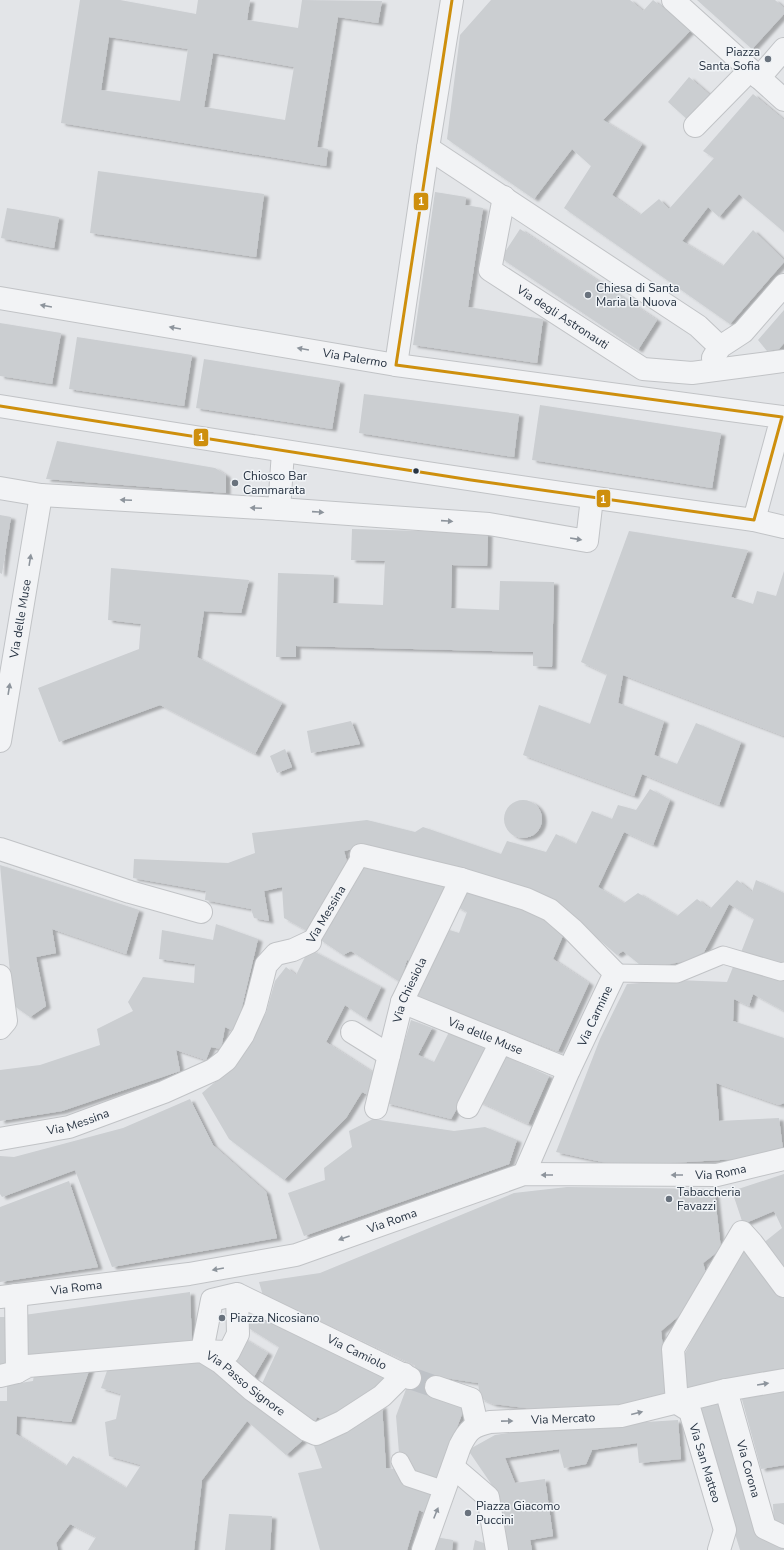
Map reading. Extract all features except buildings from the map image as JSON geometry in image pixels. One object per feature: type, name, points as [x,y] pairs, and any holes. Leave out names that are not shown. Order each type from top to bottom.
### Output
[{"type":"street","points":[[396,365],[428,148],[452,0]]},
{"type":"street","points":[[673,0],[784,100]]},
{"type":"street","points":[[695,126],[784,49]]},
{"type":"street","points":[[428,148],[698,326],[720,347]]},
{"type":"street","name":"Via degli Astronauti","points":[[504,197],[490,270],[643,369],[692,373],[708,371]]},
{"type":"street","points":[[784,285],[743,332],[720,347],[714,355],[708,371],[784,361]]},
{"type":"street","name":"Via Palermo","points":[[0,298],[396,365],[783,416]]},
{"type":"street","points":[[0,406],[283,452],[592,498],[754,520],[784,527]]},
{"type":"street","points":[[754,520],[783,416]]},
{"type":"street","points":[[279,510],[283,452]]},
{"type":"street","points":[[0,488],[41,495],[489,524],[587,541],[592,498]]},
{"type":"street","name":"Via delle Muse","points":[[0,741],[41,495]]},
{"type":"street","points":[[0,849],[130,892],[201,912]]},
{"type":"street","name":"Via Messina","points":[[0,1139],[69,1127],[164,1092],[213,1070],[226,1060],[243,1035],[255,1008],[266,965],[276,954],[293,950],[310,942],[361,856],[461,879],[526,899],[550,910],[572,928],[615,973]]},
{"type":"street","name":"Via Chiesiola","points":[[376,1108],[402,1002],[461,879]]},
{"type":"street","name":"Via Carmine","points":[[524,1174],[615,973],[677,974],[723,955],[781,972],[784,971]]},
{"type":"street","points":[[0,976],[6,1021],[0,1028]]},
{"type":"street","name":"Via delle Muse","points":[[402,1002],[570,1070]]},
{"type":"street","points":[[352,1032],[389,1055]]},
{"type":"street","points":[[468,1107],[501,1042]]},
{"type":"street","name":"Via Roma","points":[[8,1296],[189,1274],[296,1255],[524,1174],[717,1175],[784,1159]]},
{"type":"street","points":[[677,1403],[673,1349],[742,1232],[784,1286]]},
{"type":"street","points":[[237,1294],[238,1334],[229,1352],[202,1351],[212,1300],[237,1294]]},
{"type":"street","name":"Via Camiolo","points":[[237,1294],[407,1376]]},
{"type":"street","name":"Via Passo Signore","points":[[8,1296],[9,1374],[28,1366],[202,1351],[220,1362],[251,1389],[308,1430],[316,1434],[342,1422],[382,1396],[407,1376]]},
{"type":"street","name":"Via Mercato","points":[[477,1425],[490,1422],[621,1416],[726,1390],[784,1380]]},
{"type":"street","points":[[423,1550],[426,1536],[445,1490],[460,1446],[467,1433],[477,1425],[471,1400],[436,1387]]},
{"type":"street","name":"Via Corona","points":[[726,1390],[765,1528],[784,1537]]},
{"type":"street","name":"Via San Matteo","points":[[677,1403],[690,1411],[725,1530],[719,1550]]},
{"type":"street","points":[[400,1461],[410,1478],[445,1490]]},
{"type":"street","points":[[453,1467],[488,1496],[496,1549]]},
{"type":"tunnel","points":[[410,1378],[436,1387]]},
{"type":"transit line","name":"1","points":[[0,406],[471,480],[754,520],[782,417],[396,365],[452,0]]},
{"type":"place","name":"Piazza Santa Sofia","points":[[768,59]]},
{"type":"place","name":"Chiesa di Santa Maria la Nuova","points":[[588,295]]},
{"type":"place","name":"Chiosco Bar Cammarata","points":[[235,483]]},
{"type":"place","name":"Tabaccheria Favazzi","points":[[669,1199]]},
{"type":"place","name":"Piazza Nicosiano","points":[[222,1318]]},
{"type":"place","name":"Piazza Giacomo Puccini","points":[[468,1513]]}]
